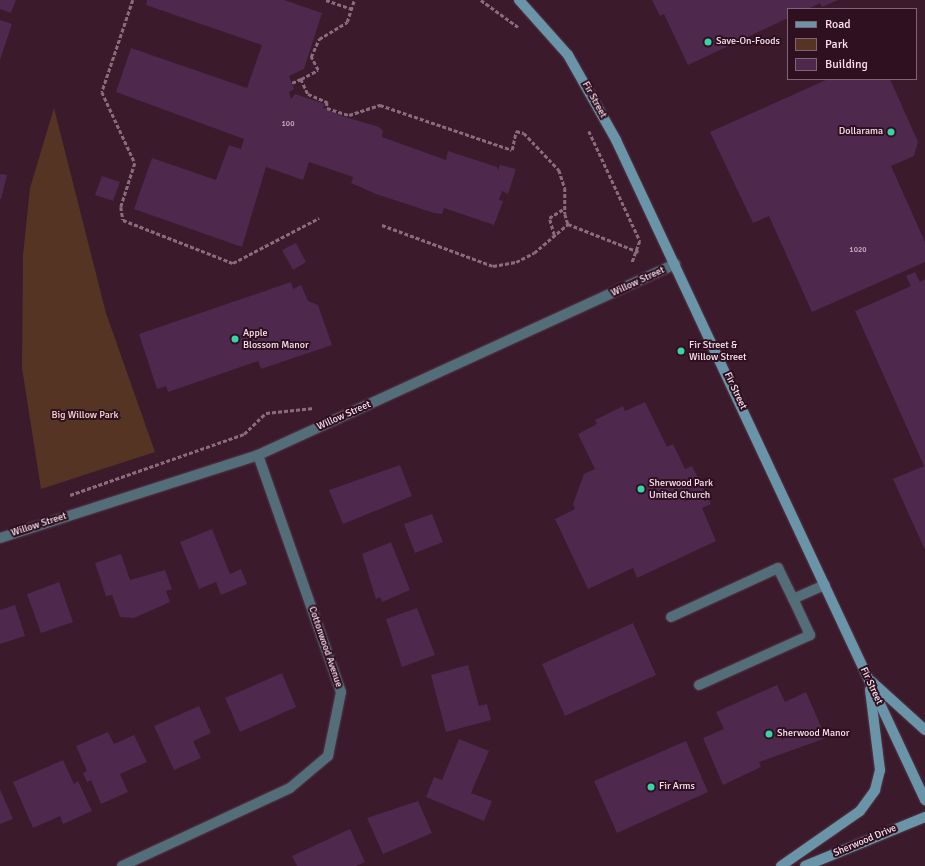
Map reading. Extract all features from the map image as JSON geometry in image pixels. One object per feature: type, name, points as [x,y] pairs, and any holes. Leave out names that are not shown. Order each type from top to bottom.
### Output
[{"type":"street","name":"Fir Street","points":[[518,0],[549,29],[591,92],[675,264],[925,800]]},
{"type":"street","name":"Willow Street","points":[[0,538],[258,455],[675,264]]},
{"type":"street","name":"Cottonwood Avenue","points":[[122,866],[290,788],[328,756],[341,692],[258,455]]},
{"type":"street","points":[[671,617],[778,568],[810,635],[699,685]]},
{"type":"street","points":[[792,599],[825,585]]},
{"type":"street","points":[[868,678],[925,730]]},
{"type":"street","points":[[781,866],[860,811],[876,790],[880,770],[868,678]]},
{"type":"street","name":"Sherwood Drive","points":[[805,866],[925,817]]},
{"type":"path","points":[[133,0],[102,92],[135,163],[121,207],[123,220],[233,263],[319,218]]},
{"type":"path","points":[[326,0],[352,9]]},
{"type":"path","points":[[292,84],[318,70],[311,58],[319,38],[347,22],[354,0]]},
{"type":"path","points":[[481,0],[520,29]]},
{"type":"path","points":[[300,79],[308,94],[327,102],[327,108],[349,115],[380,105],[512,150],[516,131],[524,133],[559,170],[565,188],[565,208],[568,224]]},
{"type":"path","points":[[587,128],[634,228],[639,252],[629,267]]},
{"type":"path","points":[[554,235],[549,218],[565,208]]},
{"type":"path","points":[[568,224],[639,252]]},
{"type":"path","points":[[382,225],[493,266],[516,262],[542,248],[554,235],[568,224]]},
{"type":"path","points":[[67,496],[244,434],[266,413],[317,408]]},
{"type":"green space","name":"Big Willow Park","points":[[54,108],[106,313],[155,452],[41,489],[22,368],[23,255],[30,188]]},
{"type":"building","points":[[0,0],[16,0],[11,13],[0,9]]},
{"type":"building","points":[[147,0],[284,0],[322,13],[304,69],[289,76],[294,89],[289,92],[291,99],[295,94],[325,104],[323,108],[345,117],[379,127],[383,131],[382,137],[446,160],[448,151],[497,167],[498,170],[500,165],[516,169],[508,194],[502,191],[499,200],[503,201],[494,225],[444,208],[442,214],[434,213],[376,194],[351,183],[353,177],[309,162],[303,180],[266,167],[242,247],[134,209],[152,158],[216,180],[229,145],[241,149],[244,139],[116,92],[131,48],[247,88],[262,45],[146,5]]},
{"type":"building","name":"Save-On-Foods","points":[[652,0],[838,0],[822,7],[820,3],[810,8],[787,8],[787,18],[688,65],[664,14],[660,16]]},
{"type":"building","points":[[0,20],[12,24],[0,60]]},
{"type":"building","points":[[826,80],[890,80],[918,142],[914,156],[891,166],[925,242],[925,262],[812,312],[769,216],[753,223],[710,132]]},
{"type":"building","points":[[0,174],[7,175],[1,199],[0,199]]},
{"type":"building","points":[[102,176],[120,182],[113,201],[95,195]]},
{"type":"building","points":[[296,243],[306,262],[293,270],[282,250]]},
{"type":"building","points":[[915,272],[920,282],[925,279],[925,550],[893,479],[924,466],[855,311],[911,286],[906,276]]},
{"type":"building","name":"Apple Blossom Manor","points":[[291,282],[293,289],[301,285],[308,301],[318,305],[332,345],[261,369],[258,361],[168,392],[166,386],[157,389],[139,334]]},
{"type":"building","name":"Sherwood Park United Church","points":[[645,402],[667,447],[673,444],[685,469],[692,466],[711,504],[702,508],[716,541],[637,578],[633,568],[588,589],[555,519],[575,509],[573,504],[584,474],[595,469],[578,434],[597,424],[595,420],[623,406],[625,411]]},
{"type":"building","points":[[400,465],[412,496],[343,524],[329,490]]},
{"type":"building","points":[[432,514],[443,542],[415,553],[404,524]]},
{"type":"building","points":[[212,529],[230,574],[241,569],[247,584],[221,595],[216,582],[199,589],[180,542]]},
{"type":"building","points":[[391,542],[410,590],[382,602],[380,597],[376,599],[362,554]]},
{"type":"building","points":[[121,554],[130,580],[165,570],[172,589],[166,591],[170,602],[134,618],[120,617],[112,595],[106,596],[95,563]]},
{"type":"building","points":[[59,582],[73,622],[41,633],[27,594]]},
{"type":"building","points":[[15,605],[25,636],[0,644],[0,610]]},
{"type":"building","points":[[417,608],[435,655],[402,667],[386,619]]},
{"type":"building","points":[[633,623],[656,675],[565,716],[542,664]]},
{"type":"building","points":[[468,665],[479,706],[487,704],[491,720],[446,732],[431,675]]},
{"type":"building","points":[[282,673],[296,707],[240,732],[225,698]]},
{"type":"building","name":"Sherwood Manor","points":[[777,685],[785,702],[806,692],[826,738],[759,762],[761,767],[723,785],[703,738],[724,729],[716,712]]},
{"type":"building","points":[[199,706],[211,733],[193,741],[201,758],[174,770],[154,726]]},
{"type":"building","points":[[108,732],[114,744],[134,735],[147,762],[120,774],[128,792],[101,804],[91,780],[87,782],[83,773],[87,771],[76,746]]},
{"type":"building","points":[[459,739],[489,751],[471,793],[492,801],[484,821],[426,797],[434,777],[442,780]]},
{"type":"building","name":"Fir Arms","points":[[686,741],[708,792],[617,833],[594,781]]},
{"type":"building","points":[[63,760],[74,784],[78,781],[92,811],[63,824],[60,816],[33,828],[13,782]]},
{"type":"building","points":[[0,789],[13,819],[0,824]]},
{"type":"building","points":[[418,801],[432,833],[383,854],[367,818]]},
{"type":"building","points":[[350,829],[365,862],[356,866],[297,866],[292,856]]},
{"type":"place","name":"Save-On-Foods","points":[[708,42]]},
{"type":"place","name":"Dollarama","points":[[891,132]]},
{"type":"place","name":"Apple Blossom Manor","points":[[235,339]]},
{"type":"place","name":"Fir Street & Willow Street","points":[[681,351]]},
{"type":"place","name":"Sherwood Park United Church","points":[[641,489]]},
{"type":"place","name":"Sherwood Manor","points":[[769,734]]},
{"type":"place","name":"Fir Arms","points":[[651,787]]}]
